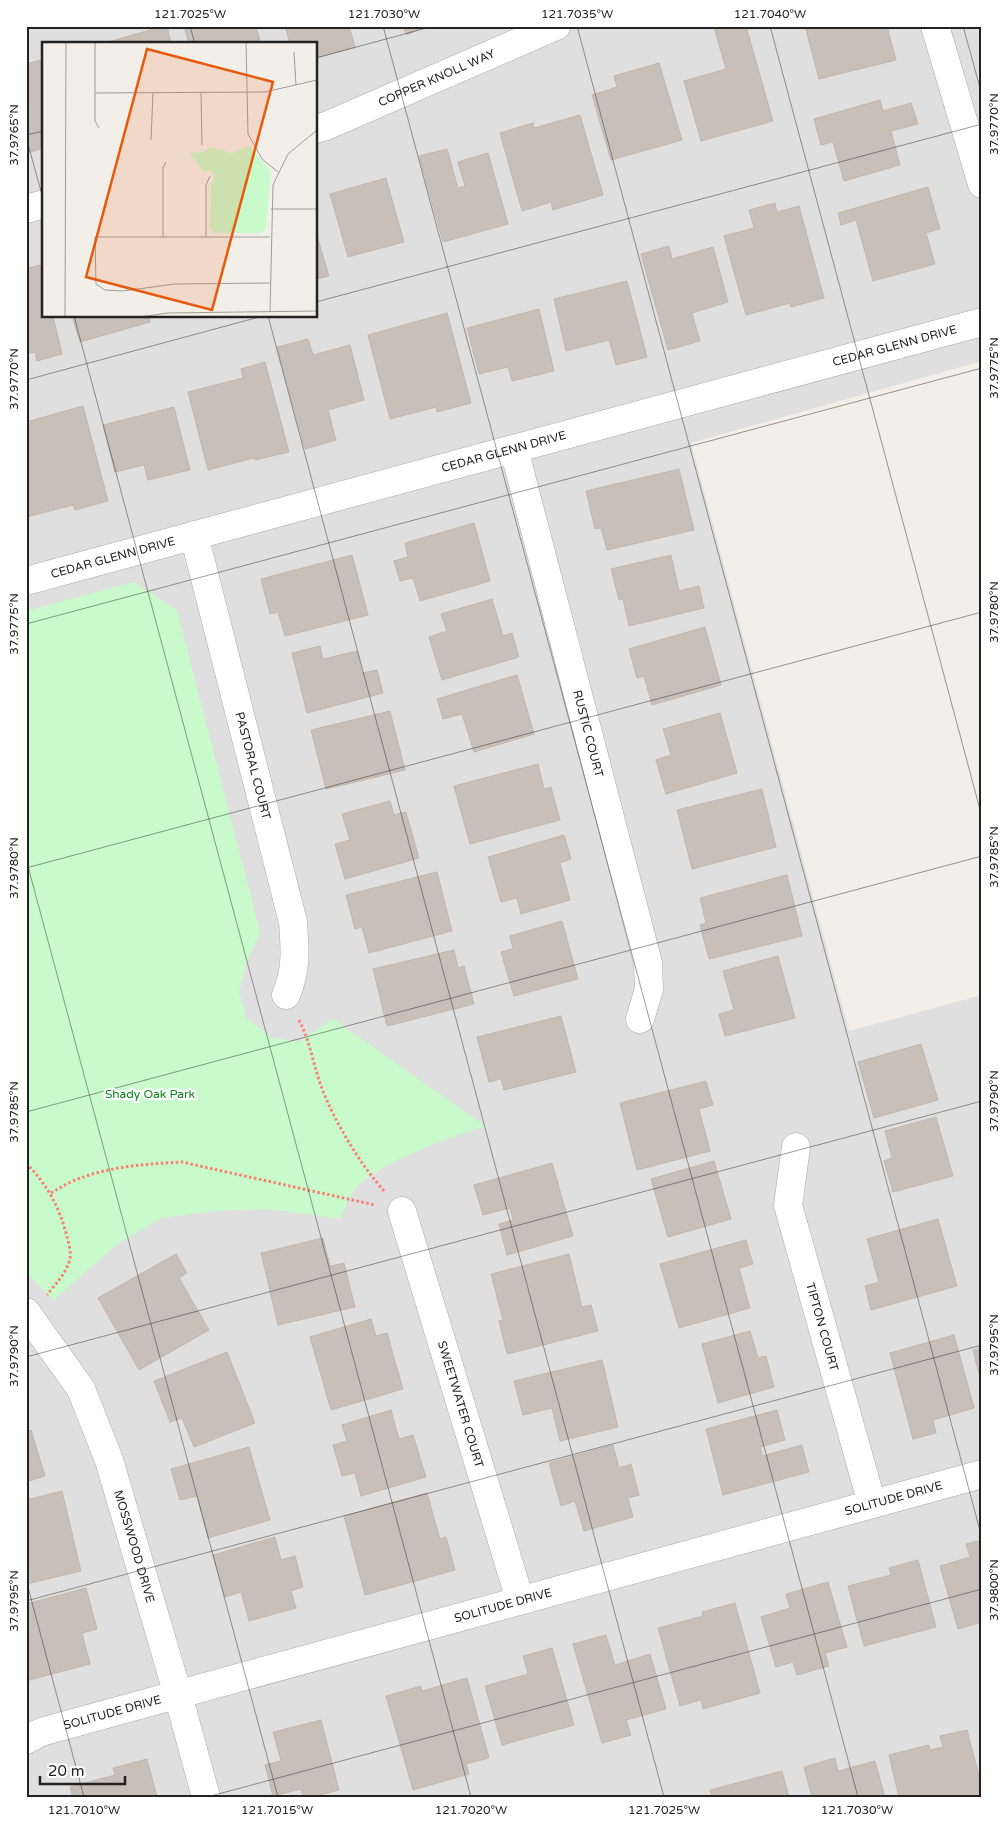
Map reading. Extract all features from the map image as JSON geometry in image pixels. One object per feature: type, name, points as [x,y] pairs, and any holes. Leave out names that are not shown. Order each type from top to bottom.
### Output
[{"type":"street","name":"COPPER KNOLL WAY","points":[[318,128],[556,26]]},
{"type":"street","points":[[935,26],[982,184]]},
{"type":"street","points":[[26,209],[42,205]]},
{"type":"street","name":"CEDAR GLENN DRIVE","points":[[26,581],[982,322]]},
{"type":"street","name":"RUSTIC COURT","points":[[514,449],[648,963],[649,989],[640,1019]]},
{"type":"street","name":"PASTORAL COURT","points":[[194,536],[293,922],[293,979],[286,995]]},
{"type":"street","name":"TIPTON COURT","points":[[796,1147],[788,1205],[872,1504]]},
{"type":"street","name":"SWEETWATER COURT","points":[[402,1211],[520,1600]]},
{"type":"street","name":"MOSSWOOD DRIVE","points":[[28,1315],[81,1389],[109,1460],[206,1797]]},
{"type":"street","name":"SOLITUDE DRIVE","points":[[26,1740],[41,1732],[982,1474]]},
{"type":"path","points":[[286,995],[306,1034],[321,1087],[343,1130],[371,1177],[402,1211]]},
{"type":"path","points":[[26,1162],[51,1193],[62,1218],[70,1257],[65,1273],[28,1315]]},
{"type":"path","points":[[51,1193],[78,1179],[117,1168],[182,1162],[402,1211]]},
{"type":"shaded area","points":[[982,26],[982,361],[691,443],[849,1031],[982,995],[982,1797],[26,1797],[26,27]]},
{"type":"green space","name":"Shady Oak Park","points":[[134,582],[177,611],[260,932],[247,961],[239,992],[246,1018],[271,1037],[298,1042],[333,1019],[485,1126],[416,1151],[381,1169],[356,1188],[340,1219],[269,1209],[215,1211],[162,1218],[120,1242],[53,1300],[26,1272],[26,611]]},
{"type":"building","points":[[167,26],[171,42],[108,42]]},
{"type":"building","points":[[184,26],[256,26],[260,42],[188,42]]},
{"type":"building","points":[[285,26],[349,26],[355,47],[318,57],[318,42],[289,42]]},
{"type":"building","points":[[403,26],[425,26],[407,35]]},
{"type":"building","points":[[746,26],[773,121],[701,141],[684,81],[726,69],[714,27]]},
{"type":"building","points":[[805,26],[887,26],[896,60],[819,79]]},
{"type":"building","points":[[42,60],[42,149],[26,153],[26,64]]},
{"type":"building","points":[[659,63],[682,140],[611,160],[592,95],[617,87],[614,76]]},
{"type":"building","points":[[880,100],[883,111],[911,103],[918,124],[891,131],[900,165],[844,181],[833,142],[821,145],[814,119]]},
{"type":"building","points":[[580,115],[603,195],[553,210],[551,202],[522,211],[500,133],[533,123],[534,128]]},
{"type":"building","points":[[447,149],[458,188],[465,186],[458,162],[488,153],[508,224],[443,242],[419,156]]},
{"type":"building","points":[[386,178],[404,242],[348,257],[330,194]]},
{"type":"building","points":[[928,187],[940,229],[926,233],[935,264],[873,281],[856,220],[841,225],[838,213]]},
{"type":"building","points":[[775,203],[777,212],[799,206],[824,298],[791,307],[790,303],[746,315],[724,236],[754,228],[749,210]]},
{"type":"building","points":[[318,239],[329,276],[318,279]]},
{"type":"building","points":[[669,246],[672,259],[713,247],[728,302],[692,313],[700,341],[668,350],[641,254]]},
{"type":"building","points":[[40,265],[42,273],[42,318],[53,318],[62,354],[37,361],[35,352],[26,354],[26,269]]},
{"type":"building","points":[[627,281],[647,357],[616,365],[609,340],[566,351],[554,299]]},
{"type":"building","points":[[539,309],[554,371],[512,381],[508,367],[479,374],[467,328]]},
{"type":"building","points":[[447,313],[471,403],[437,412],[436,407],[390,419],[368,335]]},
{"type":"building","points":[[73,318],[149,318],[150,322],[80,342]]},
{"type":"building","points":[[308,339],[313,355],[350,345],[364,400],[328,410],[336,440],[305,449],[277,347]]},
{"type":"building","points":[[265,362],[289,452],[255,460],[254,458],[208,470],[188,392],[243,378],[241,369]]},
{"type":"building","points":[[83,406],[108,501],[75,510],[73,505],[27,517],[26,434],[28,433],[26,422]]},
{"type":"building","points":[[174,407],[190,470],[148,480],[144,465],[115,472],[103,425]]},
{"type":"building","points":[[679,469],[694,530],[607,550],[601,528],[595,529],[586,491]]},
{"type":"building","points":[[474,523],[490,581],[420,601],[413,578],[400,581],[394,561],[408,557],[405,543]]},
{"type":"building","points":[[352,555],[368,615],[285,636],[278,612],[270,614],[261,579]]},
{"type":"building","points":[[671,555],[679,591],[699,586],[704,608],[629,626],[623,599],[619,600],[611,569]]},
{"type":"building","points":[[492,599],[503,636],[512,633],[519,657],[442,680],[429,637],[447,631],[441,614]]},
{"type":"building","points":[[705,627],[721,685],[652,705],[644,676],[637,678],[629,649]]},
{"type":"building","points":[[320,646],[323,659],[357,651],[362,673],[377,670],[383,693],[307,713],[292,653]]},
{"type":"building","points":[[517,675],[534,734],[474,752],[462,714],[443,719],[437,699]]},
{"type":"building","points":[[390,711],[405,770],[326,789],[311,730]]},
{"type":"building","points":[[720,713],[737,773],[666,794],[656,760],[671,755],[663,729]]},
{"type":"building","points":[[538,764],[544,789],[551,787],[560,820],[470,844],[454,786]]},
{"type":"building","points":[[762,789],[776,847],[692,869],[677,810]]},
{"type":"building","points":[[390,801],[394,815],[406,812],[419,858],[345,879],[335,844],[350,840],[342,814]]},
{"type":"building","points":[[564,835],[571,859],[560,863],[570,900],[521,914],[517,898],[501,902],[488,857]]},
{"type":"building","points":[[437,872],[452,931],[369,953],[362,927],[355,929],[346,895]]},
{"type":"building","points":[[787,875],[802,936],[709,959],[700,925],[706,923],[700,898]]},
{"type":"building","points":[[562,921],[578,979],[514,996],[501,952],[513,949],[510,936]]},
{"type":"building","points":[[454,950],[458,968],[464,966],[474,1004],[387,1026],[373,969]]},
{"type":"building","points":[[778,956],[795,1018],[725,1036],[719,1014],[734,1010],[723,971]]},
{"type":"building","points":[[561,1016],[576,1072],[504,1090],[501,1079],[489,1082],[477,1037]]},
{"type":"building","points":[[921,1044],[938,1100],[874,1118],[858,1062]]},
{"type":"building","points":[[706,1081],[713,1105],[699,1109],[710,1151],[637,1170],[620,1103]]},
{"type":"building","points":[[936,1117],[953,1176],[893,1192],[884,1161],[892,1158],[885,1131]]},
{"type":"building","points":[[714,1161],[731,1219],[668,1237],[651,1179]]},
{"type":"building","points":[[552,1163],[573,1236],[507,1255],[499,1224],[513,1220],[510,1208],[483,1215],[474,1185]]},
{"type":"building","points":[[938,1219],[957,1286],[871,1310],[865,1286],[879,1282],[867,1239]]},
{"type":"building","points":[[323,1238],[330,1266],[344,1263],[355,1307],[278,1325],[261,1253]]},
{"type":"building","points":[[746,1240],[753,1264],[739,1268],[750,1308],[679,1328],[660,1264]]},
{"type":"building","points":[[176,1254],[187,1273],[179,1278],[209,1330],[139,1370],[98,1298]]},
{"type":"building","points":[[569,1254],[582,1307],[591,1305],[598,1331],[507,1354],[499,1321],[503,1320],[491,1274]]},
{"type":"building","points":[[371,1319],[376,1336],[387,1333],[403,1389],[331,1410],[310,1337]]},
{"type":"building","points":[[750,1331],[758,1358],[766,1356],[774,1387],[718,1403],[702,1344]]},
{"type":"building","points":[[954,1335],[974,1408],[933,1420],[936,1433],[913,1439],[890,1353]]},
{"type":"building","points":[[982,1348],[982,1386],[973,1350]]},
{"type":"building","points":[[227,1352],[255,1423],[194,1447],[182,1418],[170,1422],[154,1381]]},
{"type":"building","points":[[602,1360],[618,1427],[560,1441],[552,1408],[523,1415],[514,1381]]},
{"type":"building","points":[[391,1410],[399,1439],[413,1435],[426,1477],[361,1496],[355,1473],[342,1476],[333,1445],[347,1441],[342,1425]]},
{"type":"building","points":[[777,1410],[785,1440],[760,1447],[762,1456],[802,1445],[809,1472],[723,1495],[706,1429]]},
{"type":"building","points":[[31,1430],[45,1476],[26,1482],[26,1432]]},
{"type":"building","points":[[613,1445],[619,1468],[631,1464],[639,1495],[628,1498],[633,1517],[584,1531],[575,1501],[561,1506],[549,1463]]},
{"type":"building","points":[[249,1447],[270,1520],[208,1538],[197,1496],[180,1500],[171,1469]]},
{"type":"building","points":[[62,1491],[81,1571],[26,1584],[26,1500]]},
{"type":"building","points":[[427,1493],[440,1539],[446,1537],[455,1570],[365,1595],[344,1516]]},
{"type":"building","points":[[275,1537],[281,1560],[295,1556],[303,1587],[291,1591],[296,1608],[249,1621],[241,1592],[225,1597],[213,1555]]},
{"type":"building","points":[[982,1540],[982,1622],[958,1629],[940,1566],[970,1557],[966,1544]]},
{"type":"building","points":[[918,1560],[936,1627],[864,1646],[848,1586],[891,1575],[889,1568]]},
{"type":"building","points":[[828,1582],[847,1647],[825,1653],[829,1666],[797,1675],[793,1662],[776,1667],[761,1617],[790,1608],[786,1594]]},
{"type":"building","points":[[86,1588],[97,1629],[82,1633],[90,1664],[29,1680],[26,1671],[26,1604]]},
{"type":"building","points":[[735,1603],[760,1693],[703,1709],[701,1700],[680,1706],[658,1628],[703,1616],[702,1612]]},
{"type":"building","points":[[606,1635],[615,1665],[650,1654],[666,1709],[626,1720],[631,1735],[602,1743],[573,1644]]},
{"type":"building","points":[[552,1648],[574,1725],[502,1745],[485,1686],[528,1674],[523,1656]]},
{"type":"building","points":[[467,1678],[489,1758],[466,1764],[469,1774],[413,1790],[386,1696],[421,1686],[422,1691]]},
{"type":"building","points":[[321,1720],[339,1790],[313,1797],[303,1797],[301,1789],[273,1796],[265,1765],[281,1761],[273,1732]]},
{"type":"building","points":[[967,1730],[982,1787],[982,1797],[899,1797],[889,1755],[929,1745],[930,1750],[943,1747],[940,1736]]},
{"type":"building","points":[[835,1758],[838,1771],[875,1761],[885,1797],[812,1797],[804,1767]]},
{"type":"building","points":[[147,1759],[157,1797],[73,1797],[70,1787],[115,1775],[113,1768]]},
{"type":"building","points":[[782,1771],[789,1797],[712,1797],[710,1790]]}]
